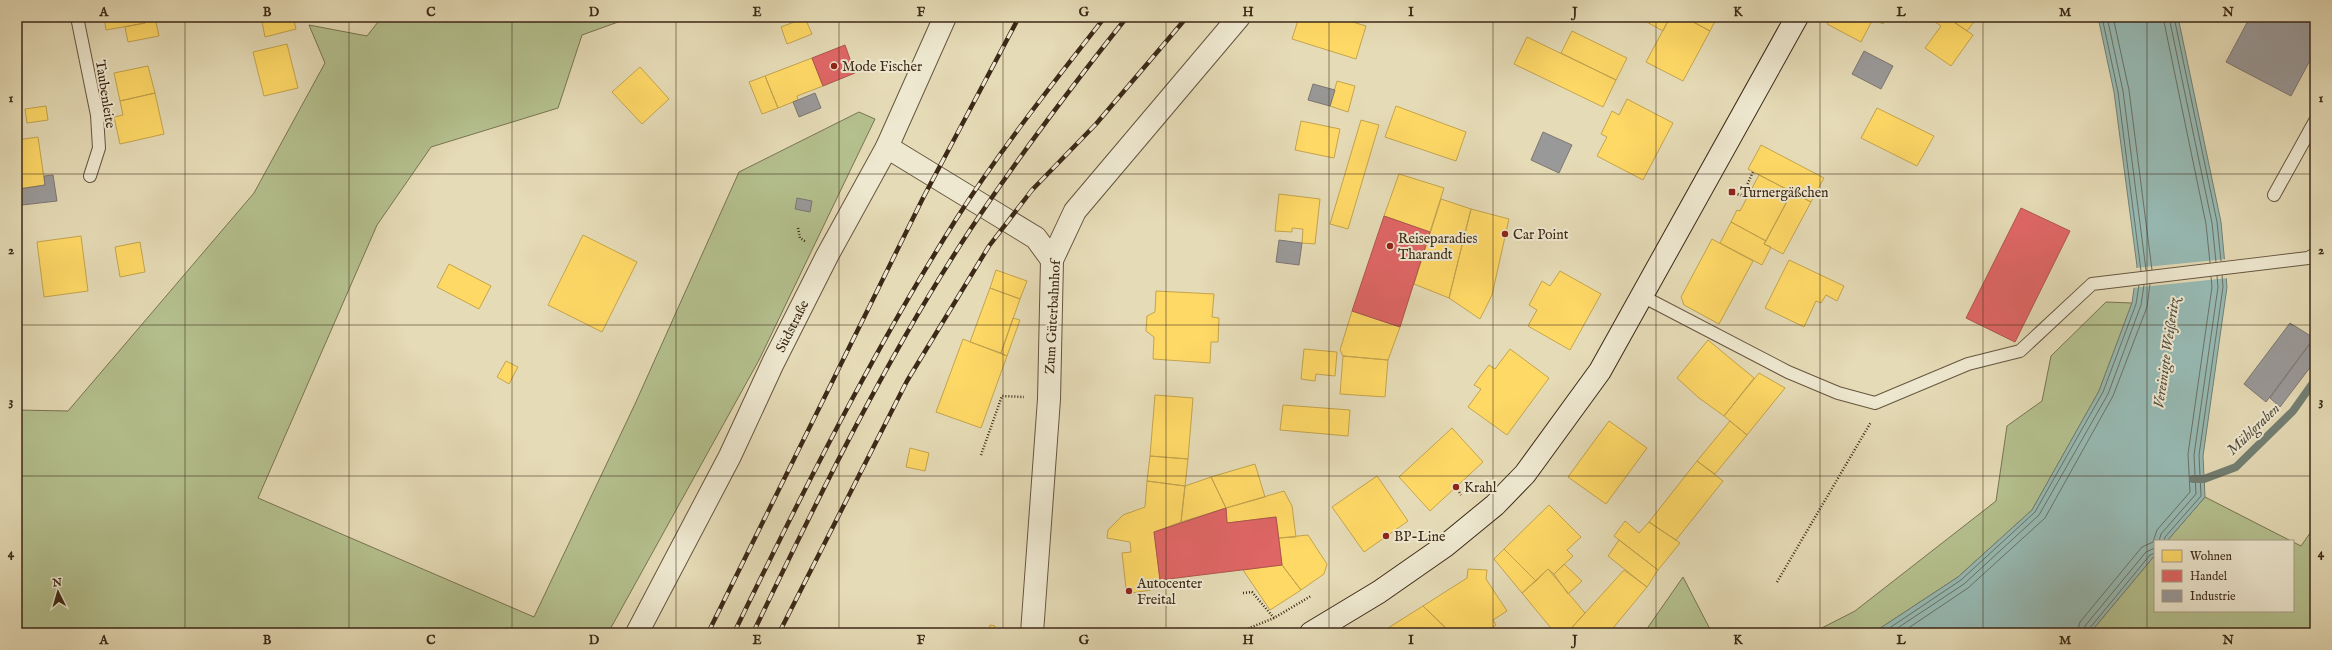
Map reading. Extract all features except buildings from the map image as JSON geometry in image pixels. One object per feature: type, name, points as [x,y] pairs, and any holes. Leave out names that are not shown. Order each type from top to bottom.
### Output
[{"type":"street","name":"Südstraße","points":[[637,633],[730,456],[773,363],[827,256],[886,147],[945,17]]},
{"type":"street","name":"Zum Güterbahnhof","points":[[1032,633],[1049,399],[1052,260],[1076,211],[1239,17]]},
{"type":"street","points":[[1311,633],[1379,592],[1445,546],[1500,500],[1532,465],[1600,371],[1797,17]]},
{"type":"street","points":[[886,147],[1036,238],[1052,260]]},
{"type":"lane","name":"Taubenleite","points":[[77,17],[97,115],[99,148],[90,176]]},
{"type":"lane","points":[[2274,195],[2315,121]]},
{"type":"lane","points":[[1642,296],[1788,372],[1838,393],[1875,403],[1968,364],[2020,351],[2092,284],[2118,279],[2308,258],[2315,254]]},
{"type":"path","points":[[1732,192],[1742,196],[1753,172]]},
{"type":"path","points":[[981,454],[1002,396],[1025,397]]},
{"type":"path","points":[[1778,582],[1874,416],[1875,403]]},
{"type":"path","points":[[1456,486],[1461,495]]},
{"type":"path","points":[[1243,592],[1252,592],[1274,618]]},
{"type":"path","points":[[1236,633],[1274,618],[1311,596]]},
{"type":"path","points":[[504,633],[508,628]]},
{"type":"green space","points":[[382,17],[632,17],[582,35],[558,108],[431,147],[377,225],[258,498],[534,617],[635,404],[739,172],[859,112],[875,119],[759,360],[608,633],[17,633],[17,410],[68,411],[254,193],[325,63],[309,25],[367,36]]},
{"type":"green space","points":[[2106,302],[2132,303],[2099,391],[2032,510],[1958,577],[1879,629],[1877,633],[1812,633],[1855,611],[1996,501],[2007,426],[2042,401],[2051,356]]},
{"type":"green space","points":[[2205,497],[2289,540],[2168,540]]},
{"type":"green space","points":[[2315,526],[2315,633],[2090,633],[2154,556],[2154,612],[2294,612],[2294,542],[2301,546]]},
{"type":"green space","points":[[1683,577],[1712,633],[1644,633]]},
{"type":"water","name":"Vereinigte Weißeritz","points":[[2098,17],[2178,17],[2221,222],[2227,287],[2203,456],[2205,497],[2168,540],[2154,540],[2154,556],[2090,633],[1877,633],[1879,629],[1958,577],[2032,510],[2099,391],[2132,303],[2137,266],[2114,92]]},
{"type":"pier","points":[[2227,259],[2228,278],[2132,288],[2135,268]]},
{"type":"waterway","name":"Mühlgraben","points":[[2193,479],[2204,479],[2236,467],[2293,411],[2315,380]]},
{"type":"railway","points":[[708,633],[923,198],[1019,17]]},
{"type":"railway","points":[[734,633],[839,424],[924,271],[990,168],[1105,17]]},
{"type":"railway","points":[[753,633],[855,428],[939,278],[988,203],[1026,149],[1127,17]]},
{"type":"railway","points":[[779,633],[907,381],[989,246],[1032,190],[1096,124],[1187,17]]},
{"type":"place","name":"Mode Fischer","points":[[834,66]]},
{"type":"place","name":"Turnergäßchen","points":[[1732,192]]},
{"type":"place","name":"Car Point","points":[[1505,234]]},
{"type":"place","name":"Reiseparadies Tharandt","points":[[1390,246]]},
{"type":"place","name":"Krahl","points":[[1456,487]]},
{"type":"place","name":"BP-Line","points":[[1386,536]]},
{"type":"place","name":"Autocenter Freital","points":[[1129,591]]}]
